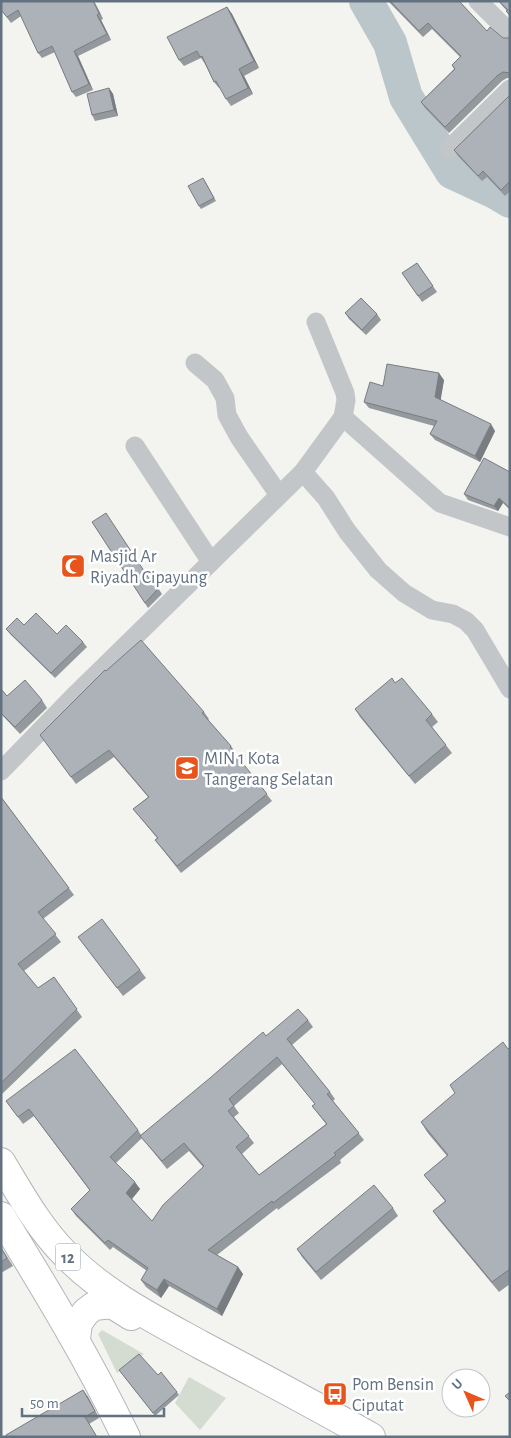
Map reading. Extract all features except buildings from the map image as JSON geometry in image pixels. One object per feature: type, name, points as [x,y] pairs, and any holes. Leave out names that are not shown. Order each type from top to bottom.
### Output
[{"type":"highway","name":"12","points":[[1,1162],[35,1219],[66,1255],[90,1278],[163,1324],[371,1437]]},
{"type":"highway","name":"12","points":[[1,1216],[76,1339],[126,1437]]},
{"type":"highway","points":[[76,1339],[78,1323],[86,1312],[94,1306],[101,1304],[112,1304],[135,1320],[163,1324]]},
{"type":"street","points":[[478,1],[510,33]]},
{"type":"street","points":[[449,149],[510,89]]},
{"type":"street","points":[[1,771],[73,697],[303,472],[343,417],[346,400],[345,393],[316,322]]},
{"type":"street","points":[[195,364],[215,380],[225,398],[226,415],[279,495]]},
{"type":"street","points":[[343,417],[440,503],[510,527]]},
{"type":"street","points":[[134,446],[211,562]]},
{"type":"street","points":[[303,472],[326,498],[347,531],[378,570],[404,593],[432,610],[453,614],[466,620],[475,630],[510,689]]},
{"type":"shaded area","points":[[102,1330],[144,1354],[117,1373],[98,1334]]},
{"type":"shaded area","points":[[189,1377],[226,1398],[200,1430],[175,1403]]},
{"type":"waterway","points":[[366,1],[390,43],[406,97],[452,172],[510,201]]},
{"type":"place","name":"Masjid Ar Riyadh Cipayung","points":[[73,566]]},
{"type":"place","name":"MIN 1 Kota Tangerang Selatan","points":[[187,768]]},
{"type":"place","name":"Pom Bensin Ciputat","points":[[335,1394]]}]
